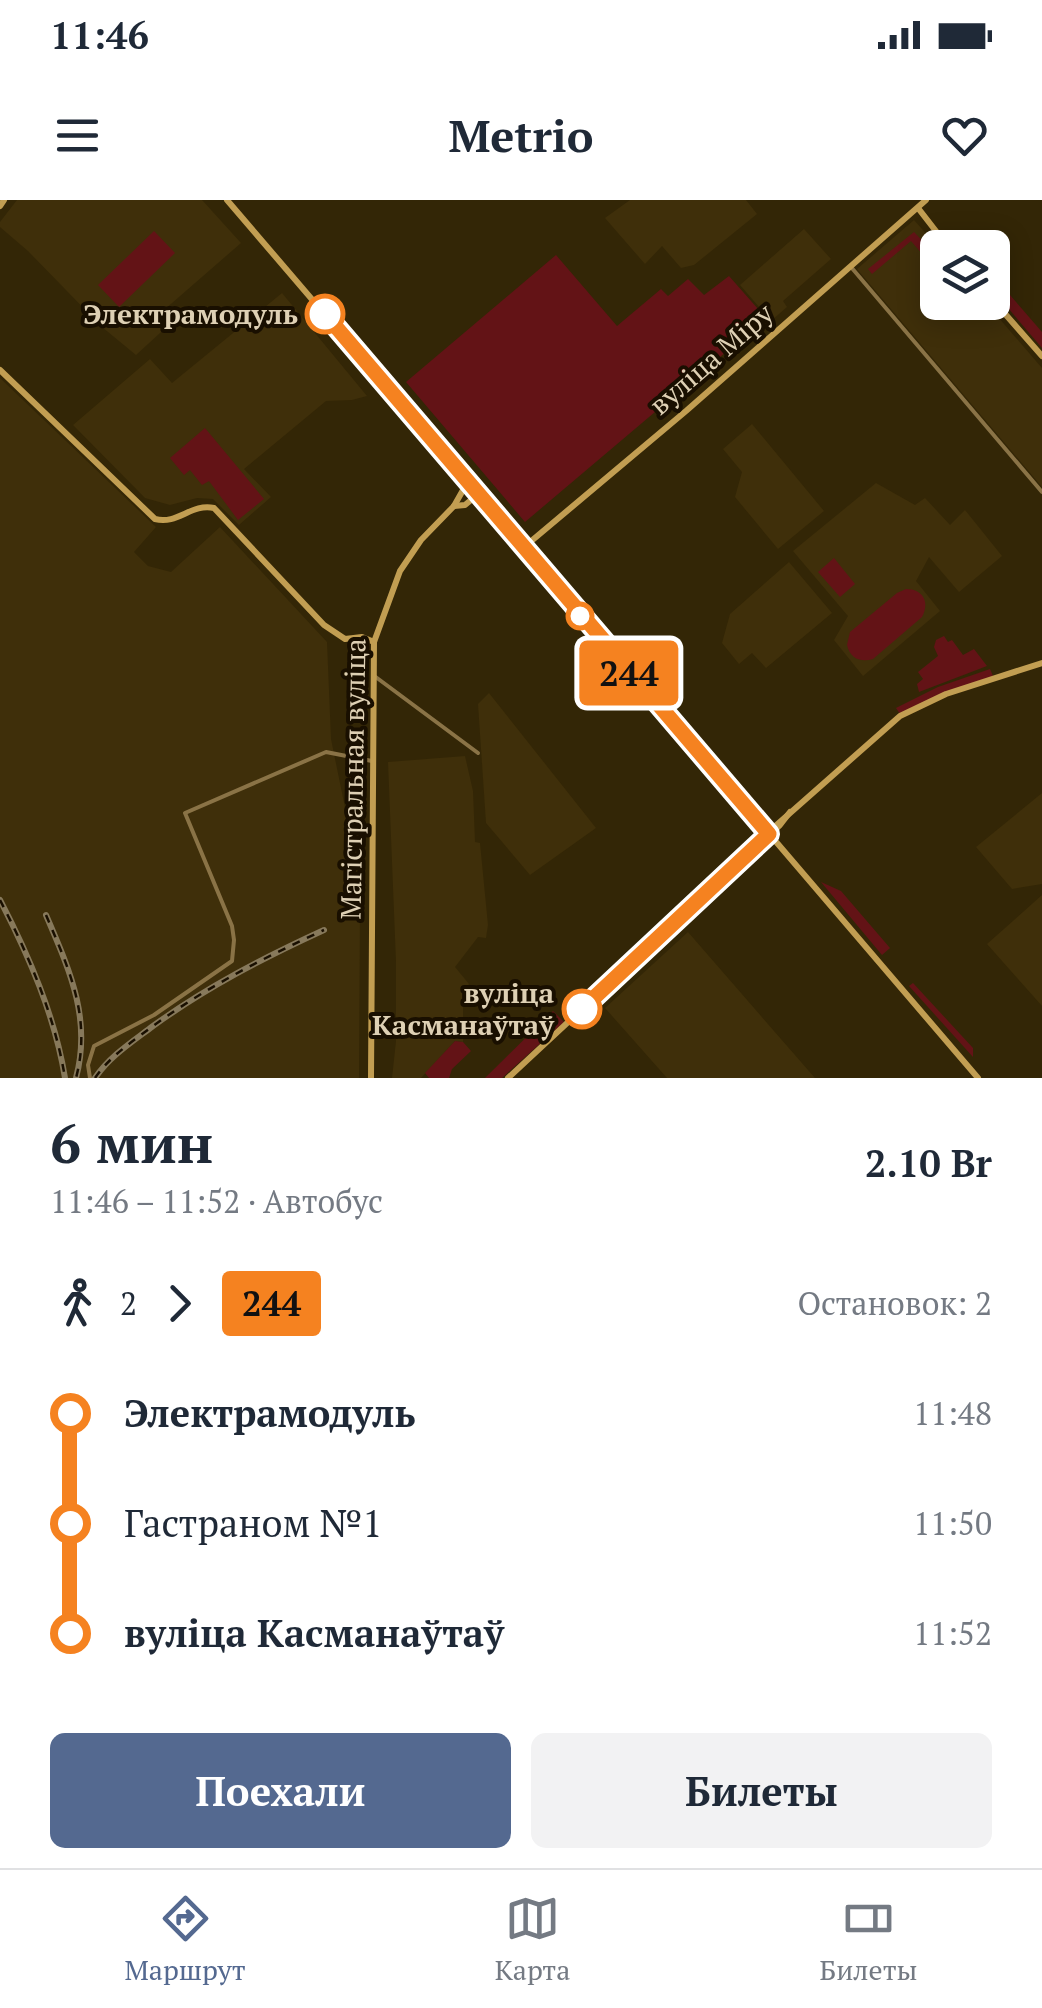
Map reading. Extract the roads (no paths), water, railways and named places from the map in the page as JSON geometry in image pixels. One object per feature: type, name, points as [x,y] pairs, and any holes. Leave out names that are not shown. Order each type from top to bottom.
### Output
[{"type":"main road","points":[[228,200],[978,1078]]},
{"type":"main road","name":"вуліца Міру","points":[[522,548],[926,200]]},
{"type":"main road","points":[[918,208],[935,230]]},
{"type":"main road","points":[[1010,320],[1042,356]]},
{"type":"main road","points":[[0,370],[152,516],[168,521],[197,507],[214,508],[324,625],[345,639],[362,637],[374,642]]},
{"type":"main road","points":[[454,506],[467,483]]},
{"type":"main road","points":[[454,506],[477,495]]},
{"type":"main road","name":"Магістральная вуліца","points":[[371,1078],[374,642],[400,570],[454,506]]},
{"type":"main road","points":[[508,1078],[790,812],[900,716],[946,694],[1042,663]]},
{"type":"street","points":[[851,266],[1042,492]]},
{"type":"street","points":[[372,674],[478,753]]},
{"type":"street","points":[[90,1078],[88,1065],[94,1046],[154,1015],[232,961],[232,926],[185,813],[326,752],[372,761]]},
{"type":"railway","points":[[0,900],[40,987],[65,1078]]},
{"type":"railway","points":[[46,915],[70,974],[80,1014],[76,1078]]},
{"type":"railway","points":[[95,1078],[122,1050],[194,998],[324,930]]},
{"type":"place","name":"Электрамодуль","points":[[325,314]]},
{"type":"place","name":"вуліца Касманаўтаў","points":[[582,1009]]}]
